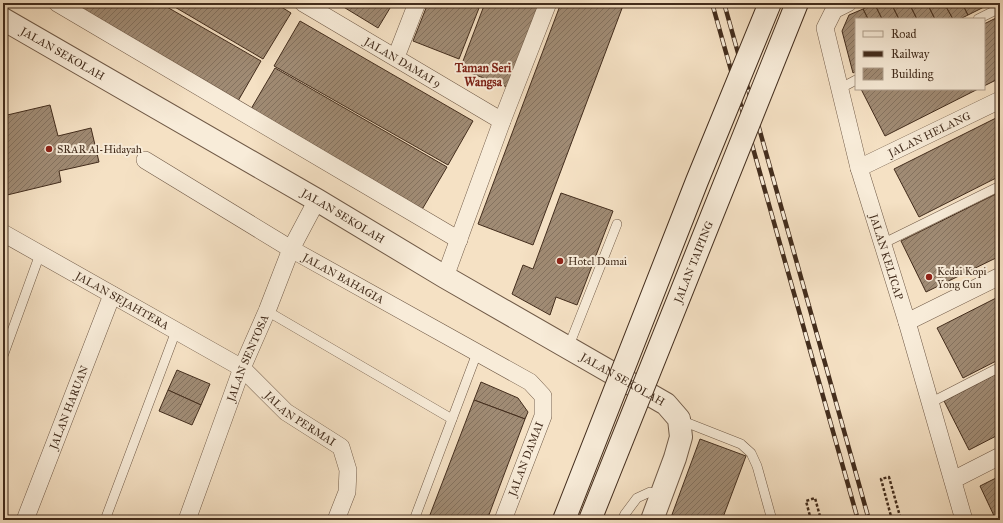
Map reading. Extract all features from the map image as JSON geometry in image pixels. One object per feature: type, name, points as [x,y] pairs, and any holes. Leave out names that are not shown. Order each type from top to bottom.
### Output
[{"type":"main road","points":[[564,520],[697,181],[770,3]]},
{"type":"main road","name":"JALAN TAIPING","points":[[590,520],[797,3]]},
{"type":"main road","name":"JALAN SEKOLAH","points":[[3,19],[666,404],[679,419]]},
{"type":"main road","points":[[652,520],[675,458],[681,437],[679,419]]},
{"type":"street","points":[[57,3],[459,240]]},
{"type":"street","name":"JALAN DAMAI 9","points":[[303,3],[502,121]]},
{"type":"street","points":[[396,57],[417,3]]},
{"type":"street","points":[[445,277],[502,121],[548,3]]},
{"type":"street","name":"JALAN KELICAP","points":[[848,3],[834,10],[825,28],[859,168],[964,520]]},
{"type":"street","name":"JALAN HELANG","points":[[859,168],[1000,100]]},
{"type":"street","name":"JALAN BAHAGIA","points":[[145,160],[291,249],[530,382],[543,396]]},
{"type":"street","name":"JALAN SENTOSA","points":[[187,520],[242,368],[267,311],[291,249],[317,200]]},
{"type":"street","name":"JALAN SEJAHTERA","points":[[3,233],[242,368]]},
{"type":"street","points":[[906,322],[1000,276]]},
{"type":"street","name":"JALAN HARUAN","points":[[25,520],[112,295]]},
{"type":"street","name":"JALAN PERMAI","points":[[242,368],[286,412],[341,447],[348,470],[347,492],[336,520]]},
{"type":"street","name":"JALAN DAMAI","points":[[503,520],[543,416],[543,396]]},
{"type":"street","points":[[953,480],[1000,456]]},
{"type":"lane","points":[[980,18],[1000,8]]},
{"type":"lane","points":[[839,89],[855,81]]},
{"type":"lane","points":[[882,244],[1000,186]]},
{"type":"lane","points":[[568,348],[617,224]]},
{"type":"lane","points":[[3,356],[40,254]]},
{"type":"lane","points":[[267,311],[452,419]]},
{"type":"lane","points":[[105,520],[176,331]]},
{"type":"lane","points":[[414,520],[477,353]]},
{"type":"lane","points":[[930,403],[1000,367]]},
{"type":"lane","points":[[679,419],[741,444],[751,453],[757,466],[772,520]]},
{"type":"lane","points":[[622,520],[637,498],[650,492],[660,498]]},
{"type":"path","points":[[892,520],[881,479],[889,477],[901,520]]},
{"type":"path","points":[[811,520],[806,500],[815,498],[821,520]]},
{"type":"building","points":[[70,3],[160,3],[261,61],[238,101]]},
{"type":"building","points":[[168,3],[275,3],[291,13],[263,59]]},
{"type":"building","points":[[337,3],[393,3],[378,28]]},
{"type":"building","points":[[428,3],[481,3],[459,59],[413,41]]},
{"type":"building","points":[[485,3],[542,3],[510,88],[460,69]]},
{"type":"building","points":[[561,3],[624,3],[533,245],[478,224]]},
{"type":"building","points":[[874,3],[891,3],[898,18],[882,18]]},
{"type":"building","points":[[874,3],[882,18],[868,18],[863,9]]},
{"type":"building","points":[[891,3],[909,3],[916,18],[898,18]]},
{"type":"building","points":[[909,3],[927,3],[934,18],[916,18]]},
{"type":"building","points":[[927,3],[944,3],[952,18],[934,18]]},
{"type":"building","points":[[944,3],[962,3],[968,15],[962,18],[952,18]]},
{"type":"building","points":[[962,3],[979,3],[982,8],[968,15]]},
{"type":"building","points":[[979,3],[991,3],[982,8]]},
{"type":"building","points":[[863,9],[868,18],[855,18],[855,72],[853,73],[842,31],[849,15]]},
{"type":"building","points":[[1000,16],[1000,78],[985,86],[985,24]]},
{"type":"building","points":[[300,21],[473,121],[448,165],[274,66]]},
{"type":"building","points":[[275,68],[447,167],[420,213],[248,114]]},
{"type":"building","points":[[862,90],[976,90],[885,136]]},
{"type":"building","name":"SRAR Al-Hidayah","points":[[50,105],[58,136],[91,128],[99,162],[59,171],[61,182],[3,196],[3,116]]},
{"type":"building","points":[[1000,116],[1000,176],[919,217],[894,169]]},
{"type":"building","points":[[1000,192],[1000,256],[926,292],[901,241]]},
{"type":"building","points":[[561,193],[613,211],[577,305],[556,297],[550,315],[512,294],[523,265],[533,269]]},
{"type":"building","points":[[1000,296],[1000,359],[963,378],[937,328]]},
{"type":"building","points":[[177,370],[210,384],[201,405],[168,390]]},
{"type":"building","points":[[1000,372],[1000,434],[969,450],[944,401]]},
{"type":"building","points":[[481,382],[518,398],[528,412],[525,419],[474,400]]},
{"type":"building","points":[[168,390],[201,405],[192,425],[159,411]]},
{"type":"building","points":[[474,400],[525,419],[487,520],[428,520]]},
{"type":"building","points":[[700,439],[746,456],[722,520],[670,520]]},
{"type":"building","points":[[1000,476],[1000,520],[996,520],[980,486]]},
{"type":"railway","points":[[712,3],[858,520]]},
{"type":"railway","points":[[724,3],[869,520]]},
{"type":"place","name":"SRAR Al-Hidayah","points":[[49,149]]},
{"type":"place","name":"Hotel Damai","points":[[560,261]]},
{"type":"place","name":"Kedai Kopi Yong Cun","points":[[929,277]]},
{"type":"district","name":"Taman Seri Wangsa","points":[[483,75]]}]
